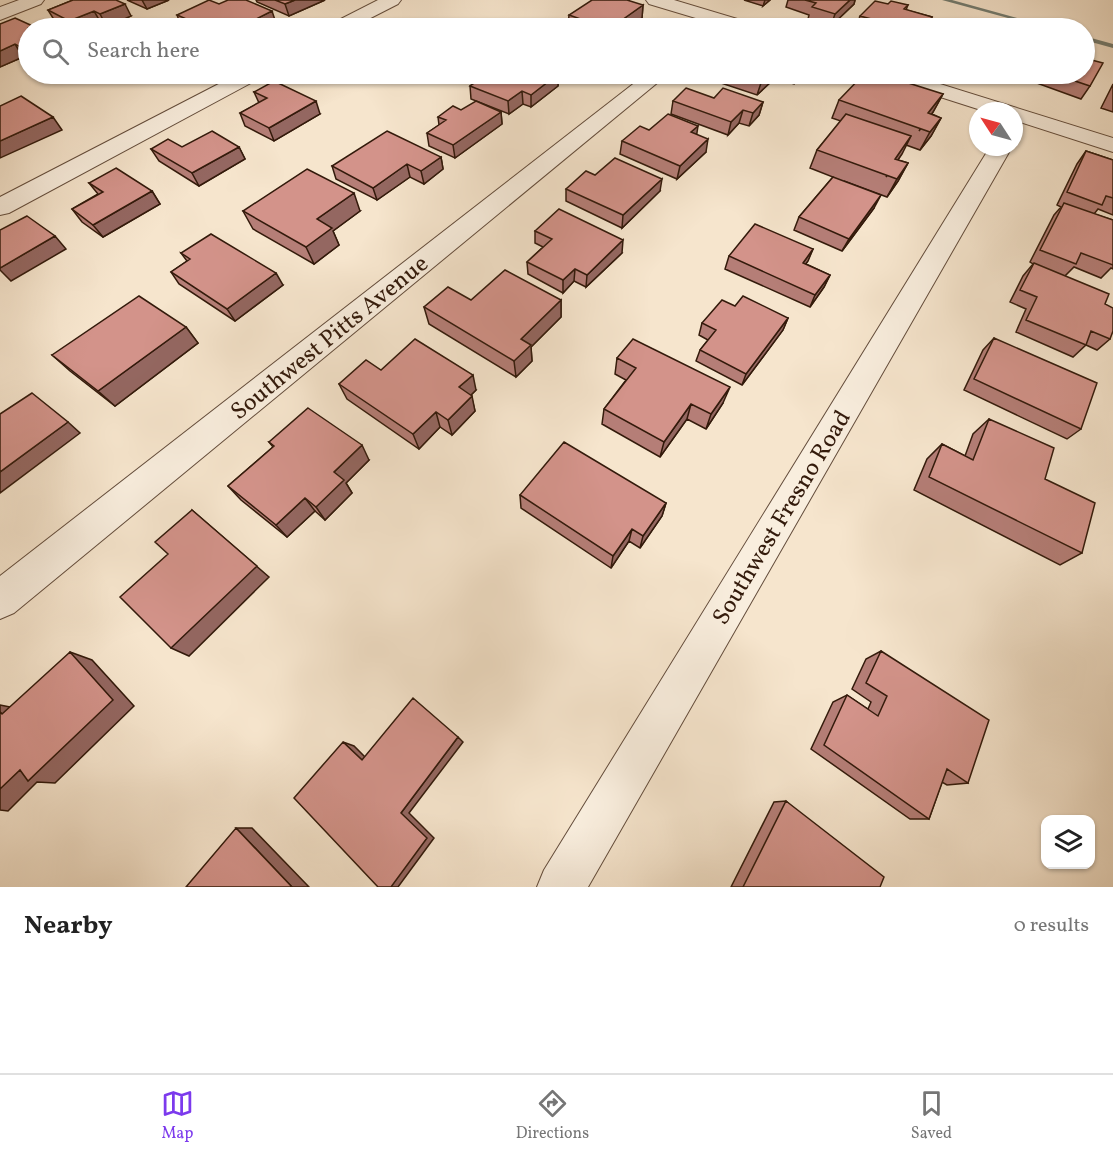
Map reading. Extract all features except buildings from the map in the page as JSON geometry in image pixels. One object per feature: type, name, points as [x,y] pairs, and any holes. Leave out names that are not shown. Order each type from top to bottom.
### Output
[{"type":"street","points":[[0,14],[35,0]]},
{"type":"street","points":[[357,18],[392,0]]},
{"type":"street","points":[[656,0],[701,18]]},
{"type":"street","points":[[0,207],[234,84]]},
{"type":"street","name":"Southwest Pitts Avenue","points":[[0,600],[645,84]]},
{"type":"street","points":[[918,84],[971,102]]},
{"type":"street","points":[[1023,119],[1113,145]]},
{"type":"street","name":"Southwest Fresno Road","points":[[561,887],[996,156]]},
{"type":"waterway","points":[[945,0],[1012,18]]},
{"type":"waterway","points":[[1095,41],[1113,46]]}]
